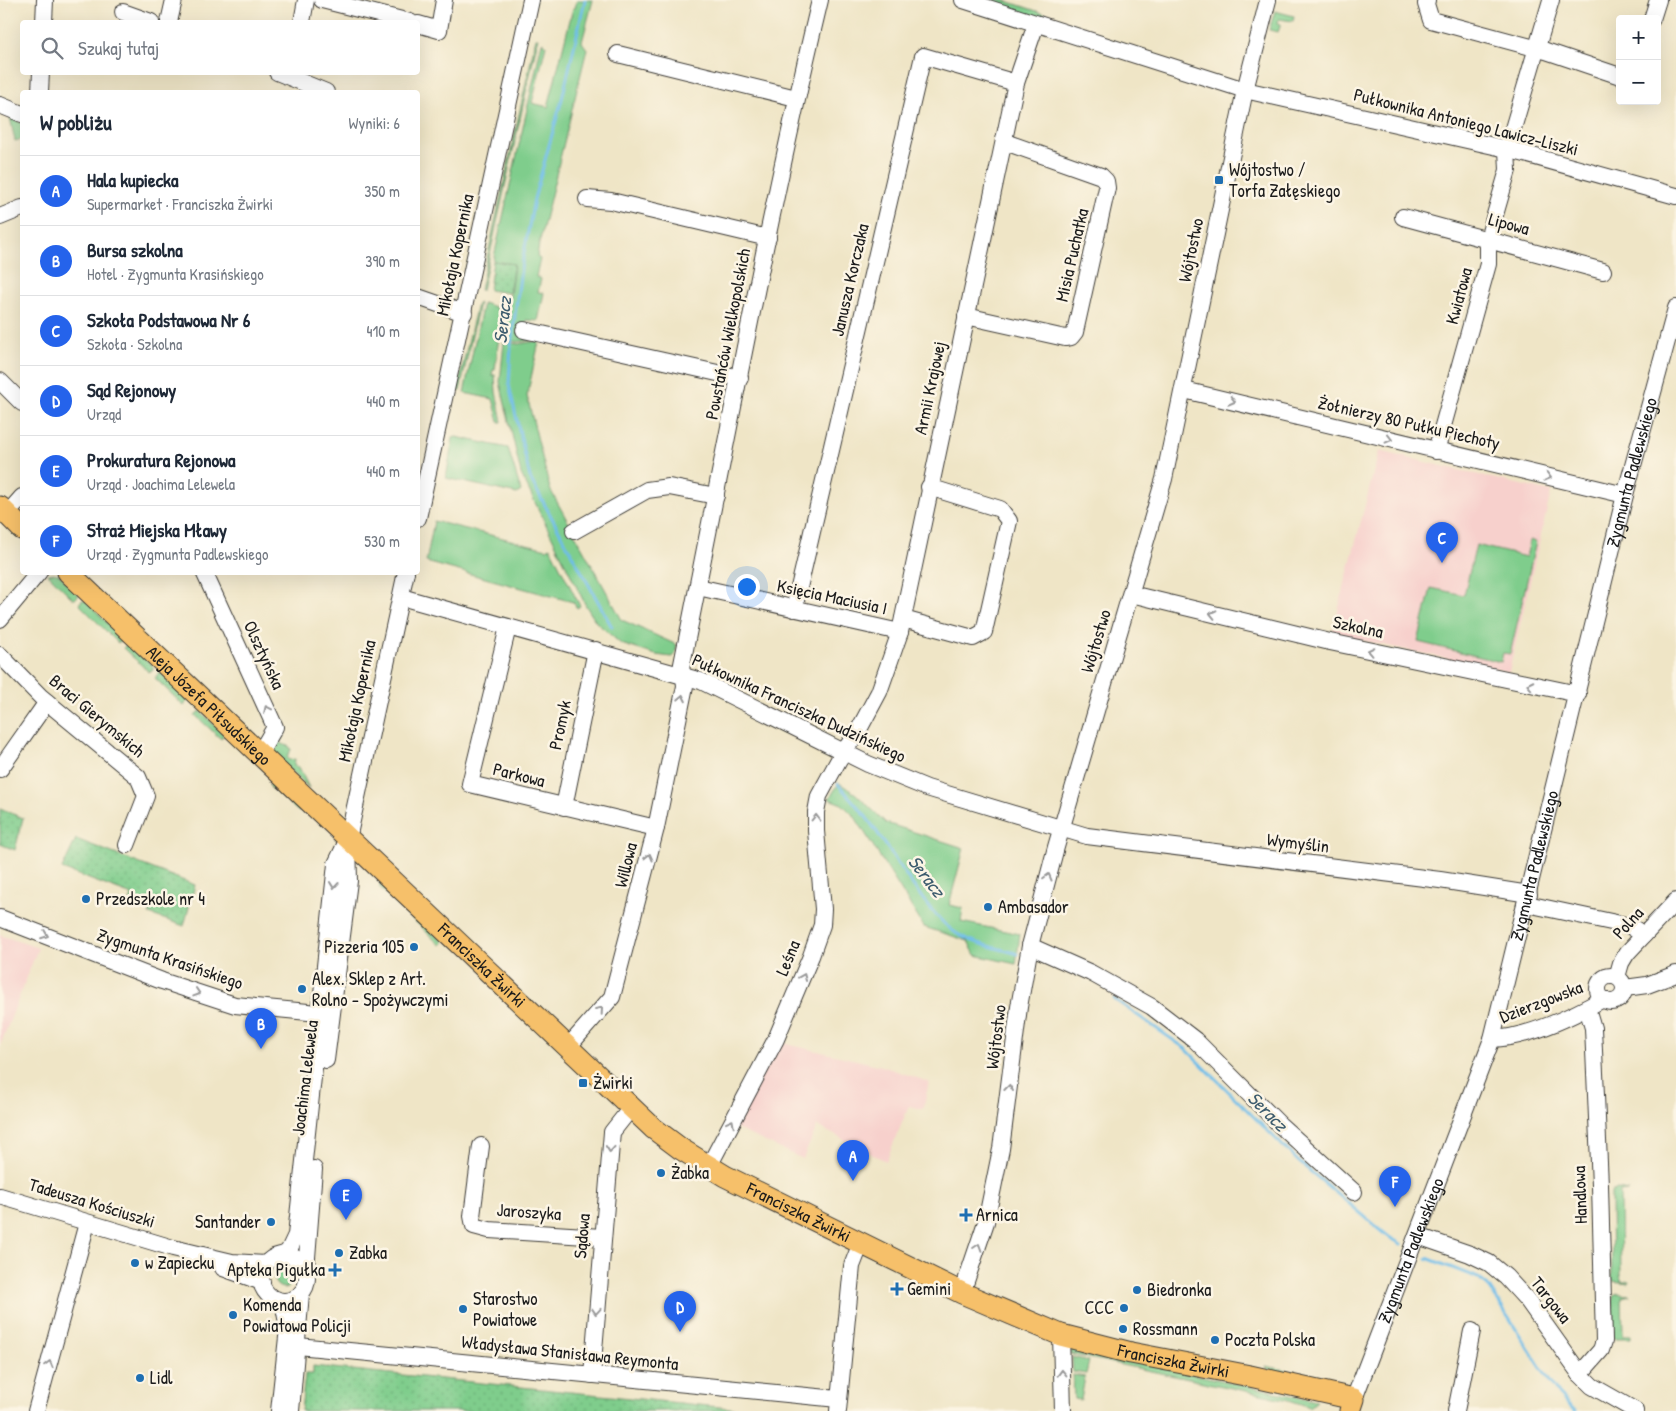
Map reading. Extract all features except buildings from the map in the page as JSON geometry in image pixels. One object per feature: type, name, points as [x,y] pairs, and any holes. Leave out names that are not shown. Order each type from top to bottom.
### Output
[{"type":"main road","points":[[3,510],[20,527]]},
{"type":"main road","name":"Aleja Józefa Piłsudskiego","points":[[71,575],[260,752],[348,839]]},
{"type":"main road","name":"Franciszka Żwirki","points":[[348,839],[653,1128],[709,1166],[962,1293],[1061,1335],[1131,1353],[1250,1376],[1352,1405]]},
{"type":"street","points":[[44,20],[45,0]]},
{"type":"street","points":[[169,20],[174,0]]},
{"type":"street","points":[[322,0],[402,20]]},
{"type":"street","points":[[420,25],[439,30],[444,0]]},
{"type":"street","name":"Mikołaja Kopernika","points":[[420,508],[531,0]]},
{"type":"street","name":"Powstańców Wielkopolskich","points":[[684,676],[681,670],[796,98],[820,0]]},
{"type":"street","name":"Pułkownika Antoniego Lawicz-Liszki","points":[[963,0],[1245,90],[1507,149],[1676,196]]},
{"type":"street","name":"Wójtostwo","points":[[962,1293],[986,1222],[1001,1148],[1030,946],[1164,480],[1245,90],[1268,0]]},
{"type":"street","points":[[1427,0],[1426,4],[1432,20],[1536,48],[1616,75]]},
{"type":"street","name":"Kwiatowa","points":[[1436,451],[1488,264],[1488,239],[1508,170],[1507,149],[1551,0]]},
{"type":"street","points":[[1653,15],[1658,0]]},
{"type":"street","points":[[302,1],[302,20]]},
{"type":"street","points":[[123,12],[145,20]]},
{"type":"street","name":"Armii Krajowej","points":[[843,752],[856,735],[879,692],[901,626],[1016,83],[1036,24]]},
{"type":"street","points":[[618,54],[796,98]]},
{"type":"street","name":"Janusza Korczaka","points":[[794,609],[923,56],[1016,83]]},
{"type":"street","points":[[40,90],[41,75]]},
{"type":"street","points":[[293,81],[320,90]]},
{"type":"street","points":[[0,105],[20,113]]},
{"type":"street","name":"Misia Puchatka","points":[[966,316],[1065,338],[1072,337],[1075,332],[1107,188],[1106,181],[1100,176],[1005,142]]},
{"type":"street","points":[[587,199],[611,201],[768,238]]},
{"type":"street","points":[[0,217],[20,209]]},
{"type":"street","name":"Lipowa","points":[[1403,217],[1603,271]]},
{"type":"street","points":[[420,298],[464,313]]},
{"type":"street","name":"Zygmunta Padlewskiego","points":[[1352,1405],[1492,1039],[1528,899],[1625,495],[1676,308]]},
{"type":"street","points":[[524,330],[740,378]]},
{"type":"street","points":[[0,381],[20,401]]},
{"type":"street","name":"Żołnierzy 80 Pułku Piechoty","points":[[1184,390],[1625,495]]},
{"type":"street","points":[[574,531],[647,490],[669,487],[716,496]]},
{"type":"street","name":"Księcia Maciusia I","points":[[698,587],[794,609],[973,638],[984,632],[1009,520],[1000,509],[929,487]]},
{"type":"street","points":[[3,510],[20,498]]},
{"type":"street","points":[[0,619],[37,575]]},
{"type":"street","name":"Olsztyńska","points":[[205,575],[275,727],[260,752]]},
{"type":"street","name":"Mikołaja Kopernika","points":[[348,839],[405,575]]},
{"type":"street","name":"Szkolna","points":[[1131,594],[1349,646],[1578,694]]},
{"type":"street","name":"Pułkownika Franciszka Dudzińskiego","points":[[401,597],[684,676],[701,682],[843,752],[927,788],[1062,830]]},
{"type":"street","name":"Parkowa","points":[[508,627],[470,784],[656,828]]},
{"type":"street","name":"Promyk","points":[[564,807],[596,650]]},
{"type":"street","name":"Braci Gierymskich","points":[[0,655],[46,702],[138,777],[143,784],[146,796],[127,845]]},
{"type":"street","name":"Willowa","points":[[568,1046],[612,997],[656,828],[685,686],[684,676]]},
{"type":"street","points":[[0,769],[46,702]]},
{"type":"street","name":"Leśna","points":[[709,1166],[776,1039],[822,925],[822,886],[816,812],[819,796],[843,752]]},
{"type":"street","name":"Wymyślin","points":[[1062,830],[1087,836],[1423,878],[1528,899],[1630,926],[1644,935]]},
{"type":"street","name":"Joachima Lelewela","points":[[306,1270],[336,864],[348,839]]},
{"type":"street","name":"Polna","points":[[1621,983],[1621,963],[1627,953],[1676,901]]},
{"type":"street","name":"Zygmunta Krasińskiego","points":[[0,918],[162,981],[235,1005],[326,1014]]},
{"type":"street","points":[[1030,946],[1091,973],[1152,1007],[1195,1040],[1280,1125],[1354,1192]]},
{"type":"street","name":"Dzierzgowska","points":[[1492,1039],[1508,1039],[1524,1034],[1587,1008],[1602,999],[1610,1002],[1619,1000],[1621,983],[1647,985],[1676,974]]},
{"type":"street","name":"Handlowa","points":[[1580,1374],[1592,1362],[1604,1341],[1593,1037],[1587,1008]]},
{"type":"street","name":"Joachima Lelewela","points":[[282,1255],[288,1252],[296,1235],[326,1014]]},
{"type":"street","name":"Sądowa","points":[[592,1375],[612,1132],[631,1108]]},
{"type":"street","name":"Jaroszyka","points":[[481,1146],[472,1216],[474,1226],[488,1230],[602,1237]]},
{"type":"street","name":"Tadeusza Kościuszki","points":[[0,1196],[172,1248],[232,1262],[266,1264]]},
{"type":"street","points":[[36,1411],[87,1223]]},
{"type":"street","name":"Targowa","points":[[1418,1236],[1470,1254],[1489,1263],[1506,1277],[1528,1301],[1580,1374],[1592,1386],[1636,1411]]},
{"type":"street","points":[[838,1405],[852,1266],[860,1243]]},
{"type":"street","name":"Tadeusza Kościuszki","points":[[172,1248],[185,1256],[262,1282]]},
{"type":"street","points":[[276,1299],[292,1299],[301,1293],[307,1283],[306,1270],[296,1258],[282,1255],[273,1258],[266,1264],[262,1273],[262,1282],[266,1292],[284,1307],[288,1328],[279,1411]]},
{"type":"street","points":[[291,1411],[301,1293]]},
{"type":"street","points":[[1456,1411],[1472,1331]]},
{"type":"street","points":[[1061,1335],[1063,1411]]},
{"type":"street","name":"Władysława Stanisława Reymonta","points":[[298,1343],[592,1375],[838,1405]]},
{"type":"shaded area","points":[[1379,451],[1551,492],[1509,672],[1332,634]]},
{"type":"shaded area","points":[[0,935],[38,948],[0,1046]]},
{"type":"shaded area","points":[[776,1039],[791,1045],[882,1066],[929,1082],[923,1109],[909,1106],[886,1161],[817,1126],[803,1159],[730,1126]]},
{"type":"green space","points":[[577,0],[593,0],[582,42],[587,49],[539,244],[537,257],[540,259],[536,277],[541,279],[538,292],[544,293],[538,321],[526,320],[524,337],[531,340],[517,342],[504,340],[514,264],[493,261],[542,42],[546,45],[532,103],[548,107],[573,8],[575,8]]},
{"type":"green space","points":[[982,0],[1003,0],[1046,14],[1043,22]]},
{"type":"green space","points":[[1275,11],[1294,16],[1293,21],[1279,19],[1278,23],[1281,24],[1278,32],[1269,30]]},
{"type":"green space","points":[[536,38],[538,38],[482,290],[480,290]]},
{"type":"green space","points":[[10,117],[20,122],[20,140],[15,141]]},
{"type":"green space","points":[[493,261],[514,264],[509,293],[489,290]]},
{"type":"green space","points":[[479,303],[460,391],[457,391],[477,304]]},
{"type":"green space","points":[[483,303],[495,307],[501,316],[500,331],[497,331],[496,335],[499,336],[495,370],[493,370],[492,375],[495,375],[496,392],[502,422],[499,422],[493,399],[464,393]]},
{"type":"green space","points":[[504,342],[518,344],[539,342],[527,396],[550,489],[622,620],[677,645],[675,655],[671,657],[656,655],[621,644],[596,622],[586,606],[521,474],[500,382]]},
{"type":"green space","points":[[456,437],[508,448],[521,491],[517,494],[446,478],[453,438]]},
{"type":"green space","points":[[434,521],[547,549],[550,547],[580,606],[577,608],[573,602],[426,562]]},
{"type":"green space","points":[[1530,540],[1536,542],[1510,654],[1503,653],[1501,662],[1418,642],[1431,588],[1464,595],[1476,545],[1526,557]]},
{"type":"green space","points":[[49,575],[60,575],[79,595],[74,600]]},
{"type":"green space","points":[[82,600],[86,601],[123,639],[118,643],[79,604]]},
{"type":"green space","points":[[128,643],[155,668],[149,672],[123,648]]},
{"type":"green space","points":[[160,672],[188,699],[184,706],[155,678]]},
{"type":"green space","points":[[200,711],[224,734],[221,739],[195,715]]},
{"type":"green space","points":[[281,729],[284,736],[280,741],[281,744],[289,746],[291,750],[287,756],[289,760],[295,759],[294,766],[299,767],[309,788],[270,752],[270,747]]},
{"type":"green space","points":[[273,782],[301,809],[299,812],[269,786]]},
{"type":"green space","points":[[839,783],[856,794],[886,823],[964,848],[949,905],[963,908],[961,922],[1020,934],[1016,964],[975,955],[968,941],[924,927],[855,817],[842,804],[829,799]]},
{"type":"green space","points":[[0,809],[23,818],[15,850],[0,844]]},
{"type":"green space","points":[[76,839],[195,885],[184,926],[149,914],[150,909],[130,901],[132,895],[62,869]]},
{"type":"green space","points":[[381,882],[444,942],[440,945],[379,887]]},
{"type":"green space","points":[[1617,1189],[1629,1191],[1620,1192],[1621,1281],[1630,1281],[1629,1283],[1612,1281],[1611,1192]]},
{"type":"green space","points":[[284,1268],[291,1271],[294,1278],[291,1285],[284,1288],[277,1285],[274,1278],[277,1271]]},
{"type":"green space","points":[[1618,1294],[1630,1295],[1622,1297],[1623,1335],[1631,1335],[1631,1338],[1613,1338],[1613,1296]]},
{"type":"green space","points":[[1073,1348],[1317,1401],[1310,1407],[1289,1400],[1074,1355],[1069,1353]]},
{"type":"green space","points":[[1072,1357],[1089,1361],[1086,1374],[1073,1372]]},
{"type":"green space","points":[[313,1366],[759,1411],[301,1411],[305,1374],[313,1374]]},
{"type":"green space","points":[[1266,1366],[1324,1378],[1324,1384],[1267,1369]]},
{"type":"green space","points":[[1073,1375],[1085,1377],[1081,1400],[1074,1399]]},
{"type":"waterway","name":"Seracz","points":[[585,0],[562,99],[534,199],[521,269],[511,345],[509,385],[530,478],[612,627]]},
{"type":"waterway","name":"Seracz","points":[[838,784],[868,819],[911,883],[945,924],[956,933],[970,940],[1018,954]]},
{"type":"waterway","name":"Seracz","points":[[1114,999],[1186,1049],[1298,1161],[1389,1237],[1401,1244]]},
{"type":"waterway","name":"Seracz","points":[[1427,1258],[1478,1278],[1488,1286],[1558,1394],[1575,1411]]},
{"type":"place","name":"Wójtostwo / Torfa Załęskiego","points":[[1219,180]]},
{"type":"place","name":"Szkoła Podstawowa Nr 6","points":[[1442,563]]},
{"type":"place","name":"Przedszkole nr 4","points":[[86,899]]},
{"type":"place","name":"Ambasador","points":[[988,907]]},
{"type":"place","name":"Pizzeria 105","points":[[414,947]]},
{"type":"place","name":"Alex. Sklep z Art. Rolno - Spożywczymi","points":[[302,989]]},
{"type":"place","name":"Bursa szkolna","points":[[261,1049]]},
{"type":"place","name":"Żwirki","points":[[583,1083]]},
{"type":"place","name":"Żabka","points":[[661,1173]]},
{"type":"place","name":"Hala kupiecka","points":[[853,1181]]},
{"type":"place","name":"Straż Miejska Mławy","points":[[1395,1207]]},
{"type":"place","name":"Arnica","points":[[966,1215]]},
{"type":"place","name":"Prokuratura Rejonowa","points":[[346,1220]]},
{"type":"place","name":"Santander","points":[[271,1222]]},
{"type":"place","name":"Zabka","points":[[339,1253]]},
{"type":"place","name":"w Zapiecku","points":[[135,1263]]},
{"type":"place","name":"Apteka Pigułka","points":[[335,1270]]},
{"type":"place","name":"Gemini","points":[[897,1289]]},
{"type":"place","name":"Biedronka","points":[[1137,1290]]},
{"type":"place","name":"CCC","points":[[1124,1308]]},
{"type":"place","name":"Starostwo Powiatowe","points":[[463,1309]]},
{"type":"place","name":"Komenda Powiatowa Policji","points":[[233,1315]]},
{"type":"place","name":"Rossmann","points":[[1123,1329]]},
{"type":"place","name":"Sąd Rejonowy","points":[[680,1332]]},
{"type":"place","name":"Poczta Polska","points":[[1215,1340]]},
{"type":"place","name":"Lidl","points":[[140,1378]]}]
